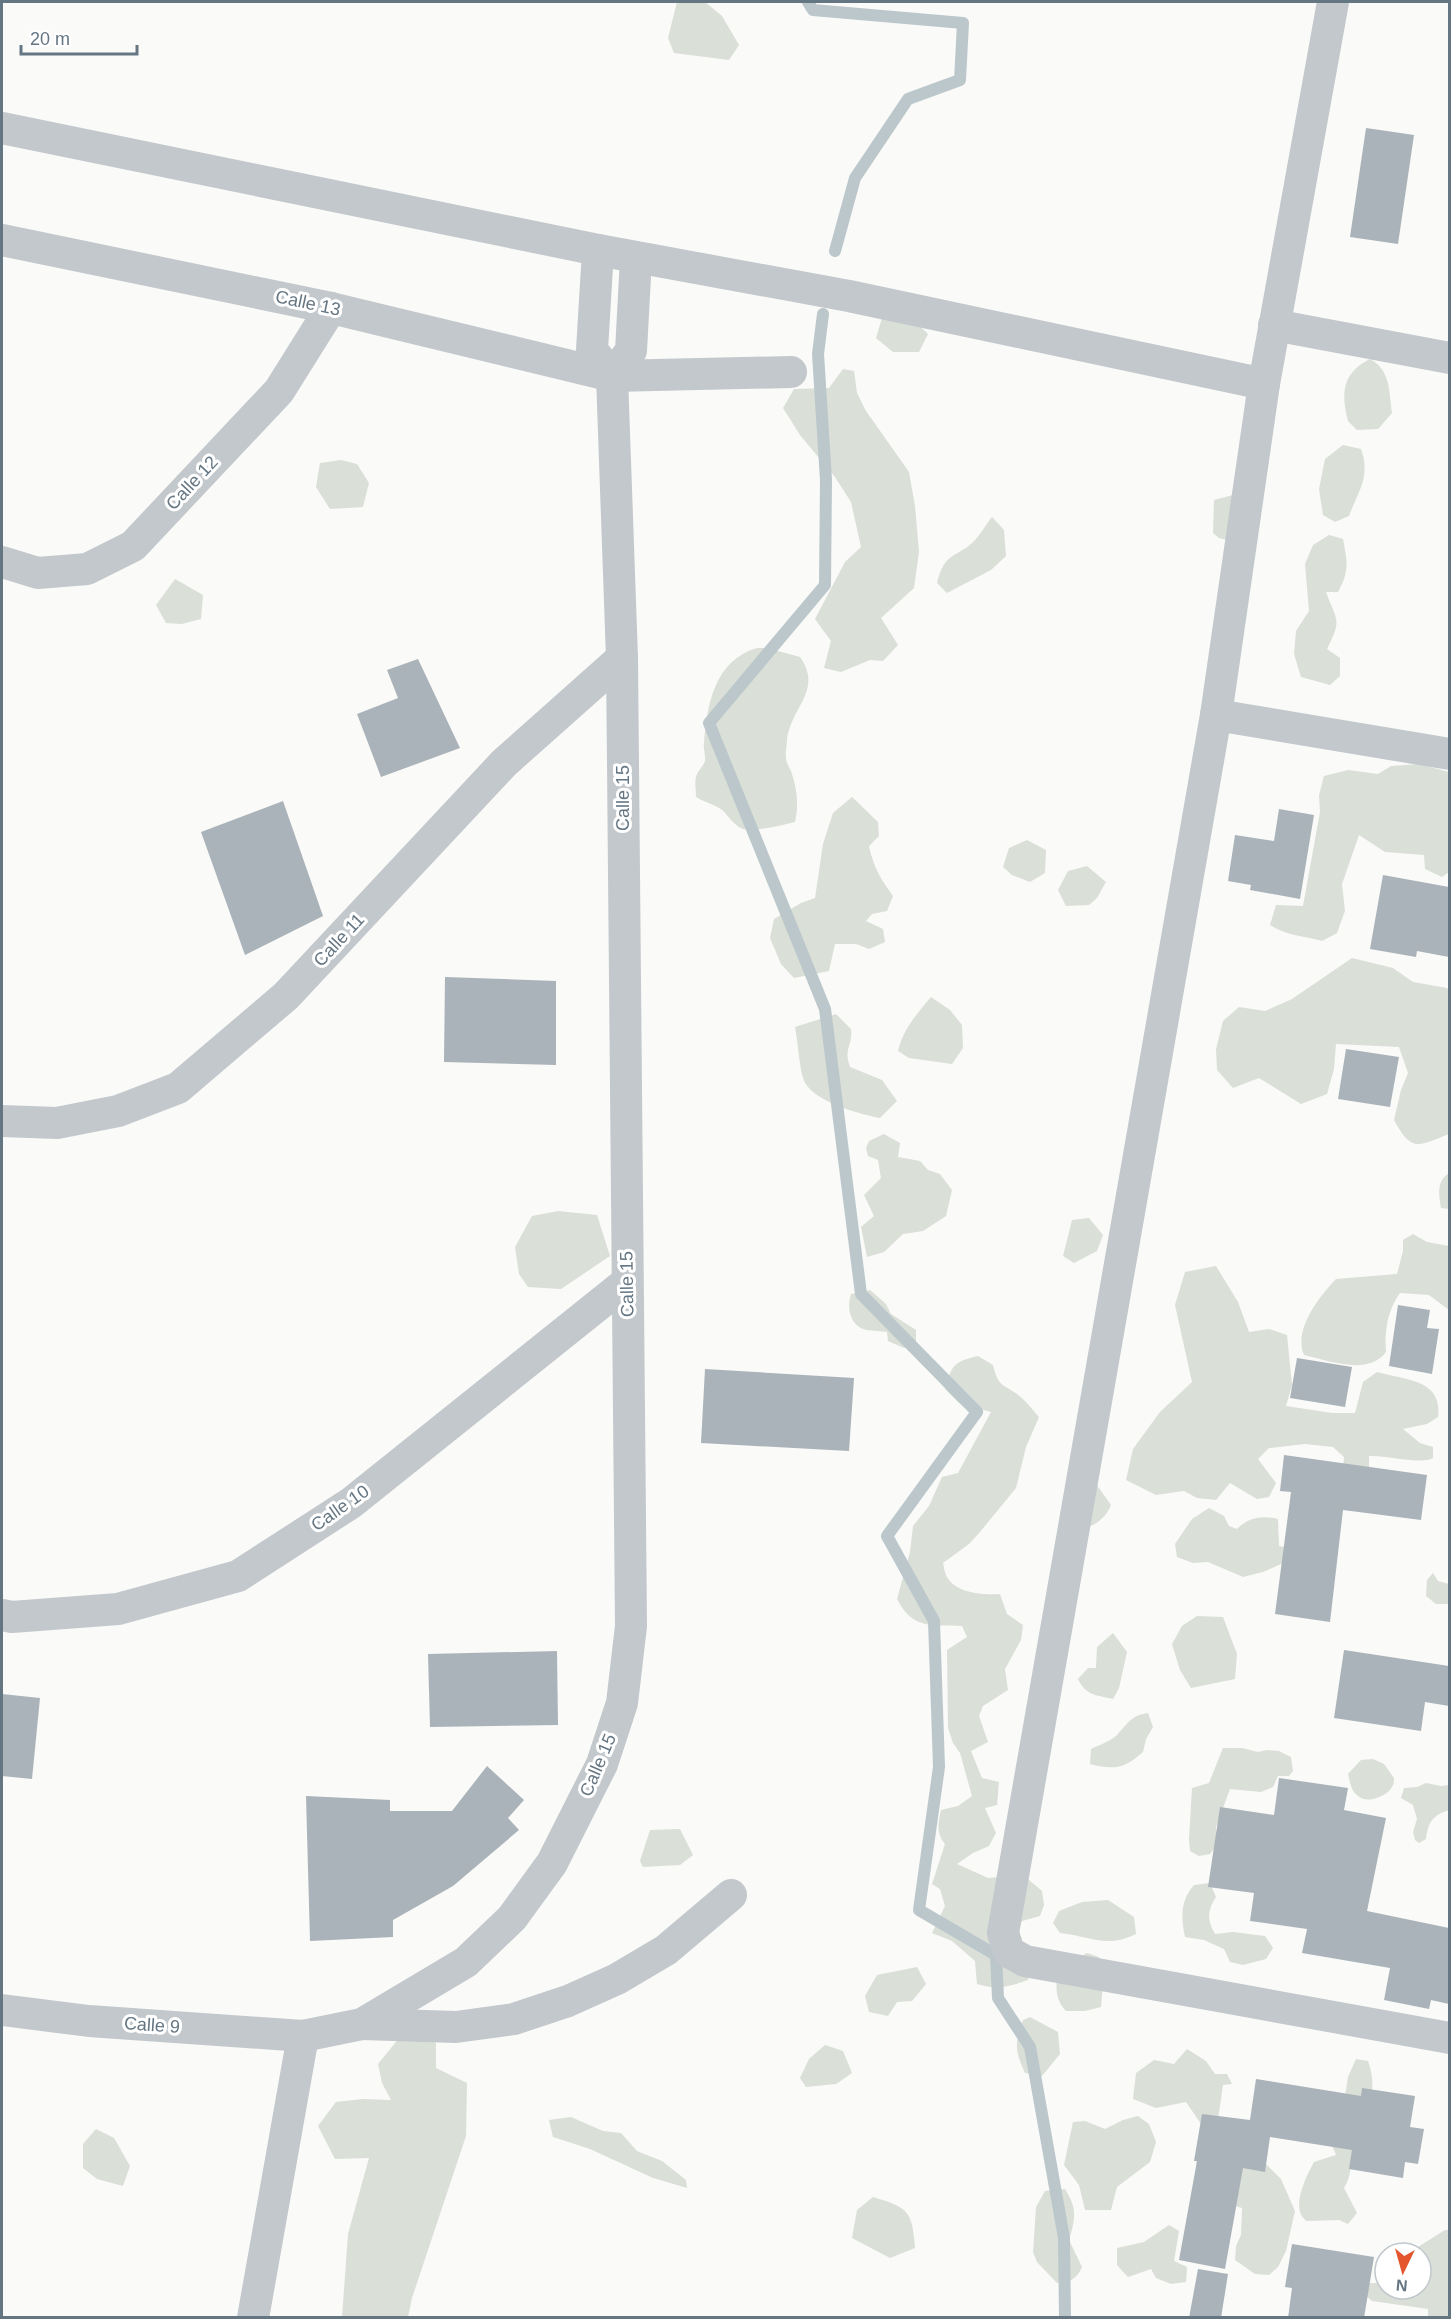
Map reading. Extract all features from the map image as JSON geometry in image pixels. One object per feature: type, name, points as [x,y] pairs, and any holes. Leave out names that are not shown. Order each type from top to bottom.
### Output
[{"type":"street","points":[[1333,2],[1264,384],[1216,715],[1003,1933],[1009,1952],[1025,1960],[1449,2038]]},
{"type":"street","points":[[2,128],[636,258],[849,296],[1264,384]]},
{"type":"street","name":"Calle 13","points":[[2,240],[331,308],[612,376],[791,372]]},
{"type":"street","points":[[598,250],[592,350],[612,376],[631,351],[636,258]]},
{"type":"street","name":"Calle 12","points":[[2,562],[38,573],[87,569],[133,546],[279,391],[331,308]]},
{"type":"street","points":[[1274,325],[1449,358]]},
{"type":"street","name":"Calle 15","points":[[303,2036],[362,2024],[466,1962],[512,1918],[552,1863],[602,1764],[622,1703],[631,1626],[622,658],[612,376]]},
{"type":"street","name":"Calle 11","points":[[2,1121],[57,1123],[118,1111],[178,1088],[286,996],[504,763],[622,658]]},
{"type":"street","points":[[1216,715],[1449,754]]},
{"type":"street","name":"Calle 10","points":[[2,1615],[12,1617],[118,1609],[238,1576],[351,1503],[627,1282]]},
{"type":"street","points":[[362,2024],[456,2027],[514,2019],[568,2001],[617,1978],[666,1950],[731,1895]]},
{"type":"street","name":"Calle 9","points":[[2,2010],[89,2021],[303,2036]]},
{"type":"street","points":[[253,2318],[303,2036]]},
{"type":"shaded area","points":[[677,2],[705,2],[722,16],[739,45],[729,60],[674,53],[668,38]]},
{"type":"shaded area","points":[[906,313],[928,334],[919,352],[893,352],[876,338],[882,318]]},
{"type":"shaded area","points":[[1370,359],[1382,369],[1388,383],[1392,413],[1378,429],[1357,430],[1348,421],[1345,401],[1346,385],[1354,371]]},
{"type":"shaded area","points":[[843,369],[854,371],[857,393],[866,411],[909,472],[919,552],[914,588],[881,618],[898,645],[883,661],[870,660],[841,672],[824,668],[831,641],[815,619],[845,562],[861,547],[851,502],[835,477],[800,435],[783,408],[794,389],[829,388]]},
{"type":"shaded area","points":[[1343,445],[1361,449],[1365,468],[1349,516],[1335,522],[1323,515],[1319,489],[1325,459]]},
{"type":"shaded area","points":[[341,460],[357,464],[369,483],[363,507],[330,509],[316,487],[320,463]]},
{"type":"shaded area","points":[[1237,494],[1236,542],[1219,538],[1213,533],[1214,500]]},
{"type":"shaded area","points":[[992,517],[1004,530],[1006,556],[991,570],[947,593],[937,583],[944,565],[952,556],[975,540]]},
{"type":"shaded area","points":[[1329,535],[1343,539],[1346,554],[1344,578],[1338,592],[1326,592],[1336,620],[1335,631],[1327,649],[1340,658],[1340,676],[1330,685],[1301,677],[1294,654],[1296,631],[1309,611],[1305,564],[1313,545]]},
{"type":"shaded area","points":[[175,579],[203,595],[201,619],[182,624],[166,623],[156,605]]},
{"type":"shaded area","points":[[757,648],[767,648],[800,657],[808,679],[804,698],[794,717],[787,739],[786,761],[796,790],[795,822],[748,830],[736,825],[719,808],[696,797],[695,782],[705,761],[705,728],[716,685],[731,662]]},
{"type":"shaded area","points":[[1419,764],[1449,772],[1449,872],[1442,877],[1425,869],[1424,855],[1385,852],[1359,835],[1342,884],[1345,911],[1337,933],[1322,941],[1288,933],[1270,925],[1276,905],[1303,906],[1320,812],[1319,795],[1324,776],[1348,770],[1378,774],[1391,766]]},
{"type":"shaded area","points":[[852,797],[878,822],[879,836],[869,846],[878,872],[893,896],[887,911],[872,914],[866,921],[883,929],[885,942],[869,949],[856,944],[835,944],[829,971],[794,978],[781,964],[770,938],[774,919],[801,903],[815,898],[823,844],[833,813]]},
{"type":"shaded area","points":[[1027,840],[1046,850],[1045,873],[1030,882],[1012,875],[1003,867],[1009,848]]},
{"type":"shaded area","points":[[1087,866],[1106,882],[1097,898],[1089,905],[1066,906],[1058,890],[1068,871]]},
{"type":"shaded area","points":[[1352,958],[1393,968],[1413,982],[1449,990],[1449,1134],[1430,1142],[1417,1144],[1411,1142],[1400,1131],[1394,1120],[1401,1090],[1408,1073],[1399,1047],[1336,1044],[1334,1069],[1327,1094],[1301,1104],[1259,1078],[1233,1088],[1217,1070],[1216,1049],[1223,1021],[1239,1007],[1265,1011],[1292,999]]},
{"type":"shaded area","points":[[931,997],[950,1010],[962,1025],[963,1048],[952,1064],[909,1058],[898,1051],[907,1029]]},
{"type":"shaded area","points":[[836,1014],[851,1029],[847,1055],[850,1067],[882,1080],[897,1101],[880,1118],[848,1110],[825,1100],[807,1086],[803,1078],[795,1027]]},
{"type":"shaded area","points":[[884,1134],[900,1143],[898,1157],[920,1161],[928,1170],[940,1174],[952,1190],[946,1216],[923,1231],[903,1234],[884,1252],[867,1257],[861,1227],[874,1216],[864,1195],[881,1178],[878,1160],[868,1156],[866,1148],[869,1141]]},
{"type":"shaded area","points":[[1449,1173],[1449,1209],[1441,1208],[1439,1193],[1442,1180]]},
{"type":"shaded area","points":[[558,1211],[597,1215],[610,1256],[561,1289],[528,1287],[519,1274],[515,1247],[532,1216]]},
{"type":"shaded area","points":[[1089,1218],[1103,1235],[1097,1251],[1074,1263],[1063,1256],[1072,1220]]},
{"type":"shaded area","points":[[1413,1234],[1427,1242],[1449,1246],[1449,1310],[1429,1295],[1400,1293],[1392,1306],[1388,1321],[1386,1352],[1378,1359],[1359,1365],[1348,1365],[1304,1355],[1302,1335],[1305,1325],[1329,1286],[1336,1279],[1397,1274],[1403,1251],[1403,1240]]},
{"type":"shaded area","points":[[1216,1266],[1238,1302],[1249,1332],[1269,1329],[1287,1335],[1292,1385],[1286,1406],[1332,1413],[1355,1413],[1363,1382],[1377,1372],[1420,1383],[1435,1395],[1438,1417],[1427,1424],[1403,1429],[1420,1443],[1433,1447],[1433,1458],[1412,1460],[1369,1456],[1369,1478],[1342,1484],[1344,1457],[1333,1447],[1305,1444],[1269,1448],[1258,1459],[1276,1483],[1269,1497],[1257,1499],[1230,1483],[1216,1500],[1197,1498],[1184,1491],[1156,1495],[1126,1480],[1133,1449],[1160,1412],[1192,1382],[1175,1305],[1185,1272]]},
{"type":"shaded area","points":[[870,1290],[886,1304],[891,1314],[916,1330],[916,1342],[904,1348],[888,1341],[887,1332],[867,1330],[857,1325],[851,1316],[849,1306],[851,1294]]},
{"type":"shaded area","points":[[978,1356],[993,1365],[1001,1383],[1020,1396],[1039,1417],[1026,1447],[1016,1488],[969,1544],[943,1563],[951,1583],[979,1594],[1000,1594],[1007,1614],[1023,1625],[1021,1640],[1005,1669],[1008,1690],[983,1706],[979,1716],[988,1742],[971,1751],[982,1778],[999,1782],[997,1805],[985,1808],[996,1833],[989,1846],[957,1864],[988,1878],[1023,1875],[1042,1891],[1044,1905],[1040,1916],[1022,1921],[1019,1932],[1022,1943],[1034,1963],[1028,1980],[997,1987],[977,1984],[975,1961],[952,1941],[932,1933],[945,1906],[940,1889],[932,1884],[945,1844],[938,1828],[941,1810],[958,1806],[972,1796],[960,1753],[953,1743],[948,1728],[947,1650],[967,1637],[962,1626],[932,1625],[917,1621],[903,1609],[897,1599],[910,1552],[913,1526],[929,1506],[942,1477],[958,1473],[991,1412],[959,1403],[945,1389],[952,1370],[958,1363]]},
{"type":"shaded area","points":[[1080,1480],[1096,1484],[1111,1505],[1108,1512],[1097,1523],[1075,1530],[1060,1527],[1060,1512]]},
{"type":"shaded area","points":[[1209,1508],[1224,1516],[1229,1526],[1237,1529],[1256,1518],[1278,1519],[1279,1546],[1289,1548],[1292,1553],[1281,1564],[1243,1577],[1208,1562],[1193,1563],[1177,1557],[1175,1544],[1192,1519]]},
{"type":"shaded area","points":[[1433,1573],[1438,1581],[1449,1584],[1449,1604],[1436,1604],[1426,1596],[1427,1580]]},
{"type":"shaded area","points":[[1197,1616],[1223,1617],[1237,1654],[1235,1679],[1191,1688],[1180,1670],[1172,1644],[1182,1626]]},
{"type":"shaded area","points":[[1113,1633],[1127,1652],[1119,1688],[1113,1699],[1088,1692],[1078,1679],[1088,1668],[1096,1668],[1097,1647]]},
{"type":"shaded area","points":[[1148,1713],[1153,1727],[1146,1739],[1143,1752],[1130,1762],[1118,1767],[1090,1764],[1091,1749],[1114,1737],[1134,1718]]},
{"type":"shaded area","points":[[1223,1748],[1242,1748],[1258,1752],[1279,1751],[1291,1757],[1293,1771],[1289,1776],[1278,1776],[1273,1787],[1261,1792],[1230,1789],[1216,1827],[1217,1845],[1210,1854],[1199,1856],[1190,1851],[1192,1788],[1209,1783]]},
{"type":"shaded area","points":[[1373,1759],[1384,1764],[1394,1778],[1394,1782],[1385,1794],[1366,1799],[1354,1792],[1348,1774],[1361,1760]]},
{"type":"shaded area","points":[[1426,1783],[1449,1785],[1449,1810],[1432,1820],[1426,1839],[1419,1843],[1415,1840],[1413,1832],[1417,1819],[1413,1805],[1401,1798],[1404,1788],[1417,1787]]},
{"type":"shaded area","points":[[680,1829],[693,1855],[680,1865],[643,1867],[640,1861],[650,1830]]},
{"type":"shaded area","points":[[1210,1883],[1216,1897],[1209,1916],[1215,1934],[1233,1932],[1265,1936],[1273,1948],[1266,1959],[1243,1965],[1230,1962],[1224,1949],[1204,1940],[1185,1937],[1182,1916],[1186,1897],[1194,1885]]},
{"type":"shaded area","points":[[1108,1900],[1134,1917],[1136,1934],[1116,1941],[1098,1940],[1060,1933],[1053,1923],[1059,1911],[1082,1902]]},
{"type":"shaded area","points":[[1087,1953],[1099,1957],[1104,1974],[1101,2007],[1085,2011],[1066,2011],[1059,2001],[1056,1986],[1058,1969]]},
{"type":"shaded area","points":[[917,1967],[926,1984],[912,2001],[897,2002],[888,2016],[869,2012],[865,1996],[877,1975]]},
{"type":"shaded area","points":[[1030,2017],[1058,2032],[1060,2054],[1042,2076],[1025,2073],[1017,2052],[1017,2041],[1023,2020]]},
{"type":"shaded area","points":[[404,2032],[436,2043],[436,2068],[467,2083],[466,2136],[412,2298],[408,2317],[342,2317],[348,2234],[369,2158],[335,2159],[318,2126],[336,2102],[363,2099],[391,2100],[382,2083],[378,2064]]},
{"type":"shaded area","points":[[825,2045],[843,2051],[852,2073],[836,2084],[806,2087],[800,2078],[809,2059]]},
{"type":"shaded area","points":[[1187,2049],[1206,2061],[1215,2074],[1227,2074],[1232,2084],[1223,2085],[1215,2140],[1262,2160],[1281,2179],[1295,2211],[1286,2251],[1278,2267],[1269,2275],[1255,2274],[1235,2260],[1236,2246],[1241,2235],[1242,2208],[1219,2201],[1199,2189],[1196,2155],[1201,2124],[1186,2102],[1156,2108],[1133,2099],[1136,2073],[1154,2060],[1174,2064]]},
{"type":"shaded area","points":[[1356,2059],[1368,2061],[1372,2087],[1369,2111],[1344,2188],[1357,2213],[1348,2224],[1339,2220],[1306,2221],[1300,2213],[1299,2206],[1303,2186],[1314,2162],[1336,2155],[1329,2138],[1344,2102],[1348,2077]]},
{"type":"shaded area","points":[[1138,2116],[1149,2124],[1156,2142],[1150,2162],[1117,2187],[1111,2210],[1085,2210],[1079,2185],[1064,2165],[1073,2122],[1085,2121],[1105,2129]]},
{"type":"shaded area","points":[[571,2117],[603,2131],[621,2133],[637,2151],[662,2161],[686,2180],[687,2188],[653,2178],[590,2149],[553,2137],[549,2120]]},
{"type":"shaded area","points":[[96,2129],[114,2138],[130,2166],[123,2186],[97,2179],[83,2168],[83,2144]]},
{"type":"shaded area","points":[[1065,2189],[1072,2202],[1074,2213],[1069,2240],[1082,2267],[1073,2279],[1057,2283],[1037,2262],[1033,2252],[1036,2207],[1045,2191]]},
{"type":"shaded area","points":[[873,2197],[894,2204],[906,2213],[912,2226],[915,2248],[890,2258],[852,2238],[857,2210]]},
{"type":"shaded area","points":[[1169,2225],[1179,2231],[1174,2261],[1187,2267],[1186,2282],[1171,2284],[1156,2278],[1151,2269],[1128,2277],[1117,2265],[1117,2248],[1144,2242]]},
{"type":"shaded area","points":[[1445,2230],[1449,2230],[1449,2317],[1428,2317],[1428,2309],[1372,2301],[1363,2293],[1367,2283],[1373,2283],[1373,2301],[1433,2301],[1433,2241],[1428,2241]]},
{"type":"building","points":[[1366,128],[1414,135],[1398,244],[1350,237]]},
{"type":"building","points":[[418,659],[460,748],[381,777],[357,714],[398,698],[387,670]]},
{"type":"building","points":[[283,801],[323,916],[245,955],[201,832]]},
{"type":"building","points":[[1279,809],[1314,815],[1300,899],[1250,890],[1251,885],[1228,881],[1235,835],[1274,841]]},
{"type":"building","points":[[1383,875],[1449,887],[1449,957],[1417,951],[1416,957],[1370,949]]},
{"type":"building","points":[[445,977],[556,981],[556,1065],[444,1062]]},
{"type":"building","points":[[1346,1049],[1399,1057],[1390,1107],[1338,1099]]},
{"type":"building","points":[[1398,1305],[1430,1310],[1427,1328],[1439,1329],[1432,1374],[1389,1366]]},
{"type":"building","points":[[1297,1358],[1352,1367],[1345,1407],[1290,1398]]},
{"type":"building","points":[[705,1369],[854,1378],[849,1451],[701,1443]]},
{"type":"building","points":[[1284,1455],[1427,1475],[1421,1520],[1343,1510],[1330,1622],[1275,1614],[1291,1492],[1280,1491]]},
{"type":"building","points":[[1344,1650],[1449,1666],[1449,1706],[1425,1702],[1421,1731],[1334,1718]]},
{"type":"building","points":[[557,1651],[558,1725],[430,1727],[428,1654]]},
{"type":"building","points":[[2,1694],[40,1698],[32,1779],[2,1776]]},
{"type":"building","points":[[487,1766],[524,1800],[508,1818],[519,1830],[453,1886],[393,1920],[393,1937],[310,1941],[306,1796],[390,1800],[390,1811],[452,1811]]},
{"type":"building","points":[[1279,1778],[1348,1788],[1344,1810],[1386,1818],[1367,1911],[1449,1928],[1449,2004],[1431,2000],[1429,2009],[1384,2000],[1390,1968],[1302,1953],[1307,1929],[1250,1921],[1254,1893],[1208,1887],[1220,1807],[1274,1815]]},
{"type":"building","points":[[1256,2079],[1361,2096],[1362,2088],[1415,2096],[1410,2127],[1424,2129],[1418,2164],[1405,2162],[1403,2178],[1349,2169],[1352,2150],[1270,2137],[1265,2172],[1243,2168],[1225,2269],[1179,2260],[1197,2161],[1194,2161],[1202,2114],[1250,2120]]},
{"type":"building","points":[[1292,2244],[1373,2257],[1364,2318],[1288,2318],[1292,2288],[1285,2287]]},
{"type":"building","points":[[1198,2269],[1228,2274],[1221,2318],[1189,2318]]},
{"type":"waterway","points":[[808,2],[813,10],[963,23],[960,80],[908,99],[855,178],[835,251]]},
{"type":"waterway","points":[[823,314],[818,354],[826,480],[825,585],[709,723],[825,1009],[861,1294],[977,1412],[887,1536],[934,1621],[939,1767],[919,1910],[996,1955],[998,1998],[1030,2047],[1064,2238],[1065,2318]]}]
